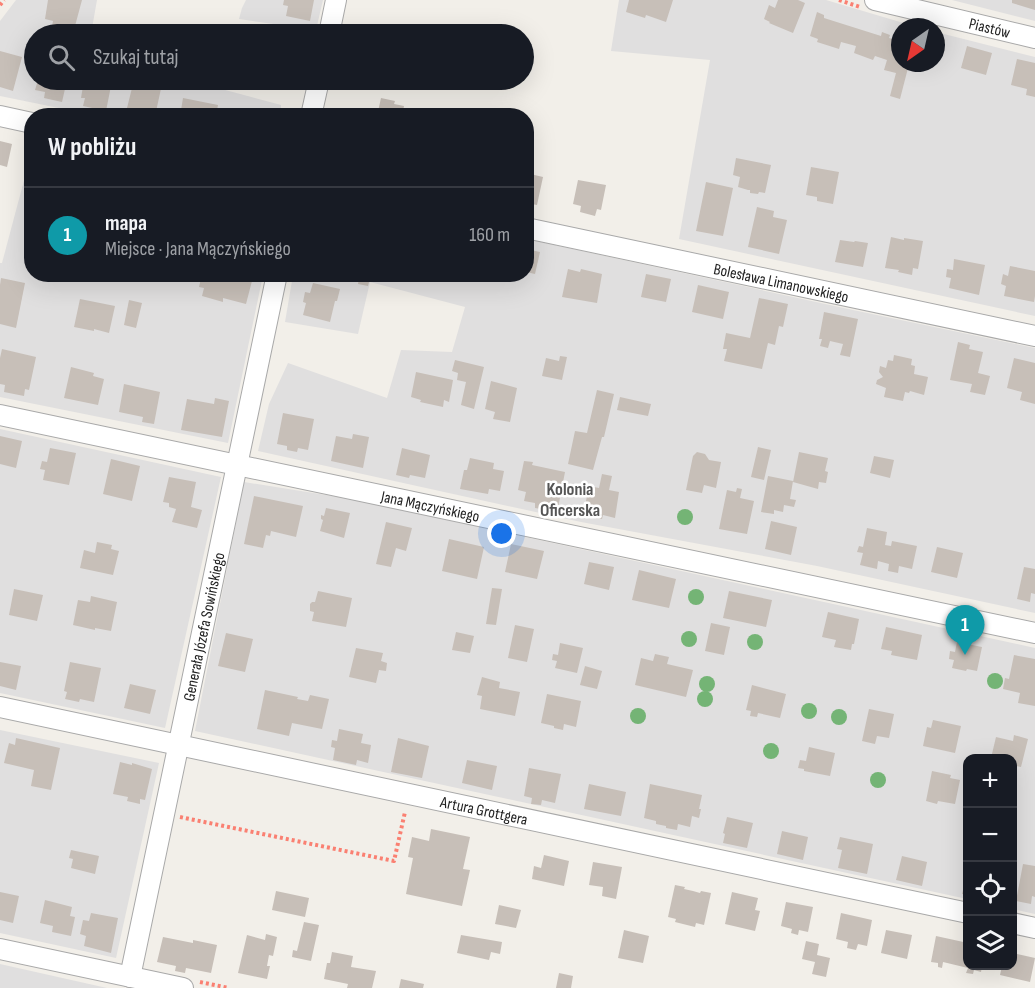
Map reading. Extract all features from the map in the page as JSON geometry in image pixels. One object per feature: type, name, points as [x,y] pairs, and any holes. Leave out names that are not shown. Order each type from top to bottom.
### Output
[{"type":"street","points":[[330,24],[336,0]]},
{"type":"street","name":"Piastów","points":[[875,0],[1035,38]]},
{"type":"street","points":[[313,108],[317,90]]},
{"type":"street","points":[[0,116],[24,121]]},
{"type":"street","name":"Bolesława Limanowskiego","points":[[534,230],[1035,336]]},
{"type":"street","name":"Generała Józefa Sowińskiego","points":[[130,977],[275,282]]},
{"type":"street","name":"Jana Mączyńskiego","points":[[0,415],[1035,633]]},
{"type":"street","name":"Artura Grottgera","points":[[0,708],[963,913]]},
{"type":"street","points":[[1017,924],[1035,928]]},
{"type":"street","points":[[0,949],[183,988]]},
{"type":"path","points":[[0,5],[4,0]]},
{"type":"path","points":[[165,814],[394,861],[405,810]]},
{"type":"shaded area","points":[[16,0],[97,0],[93,24],[24,24],[24,90],[225,90],[281,105],[281,108],[59,108],[0,96],[0,21]]},
{"type":"shaded area","points":[[246,0],[323,0],[317,24],[274,24],[239,19]]},
{"type":"shaded area","points":[[619,0],[826,0],[891,19],[891,72],[945,72],[945,34],[1035,57],[1035,316],[679,239],[710,60],[611,51]]},
{"type":"shaded area","points":[[952,0],[1035,0],[1035,21]]},
{"type":"shaded area","points":[[24,180],[24,282],[262,282],[228,443],[0,397],[0,263],[2,263]]},
{"type":"shaded area","points":[[534,241],[1035,348],[1035,613],[817,566],[581,522],[258,451],[269,404],[288,363],[387,398],[401,350],[452,352],[465,307],[370,282],[534,282]]},
{"type":"shaded area","points":[[292,282],[370,282],[358,334],[285,322]]},
{"type":"shaded area","points":[[0,429],[221,477],[165,728],[0,693]]},
{"type":"shaded area","points":[[244,482],[351,499],[1035,648],[1035,914],[1017,910],[1017,754],[963,754],[963,898],[195,731]]},
{"type":"shaded area","points":[[0,730],[159,763],[116,958],[0,933]]},
{"type":"shaded area","points":[[0,964],[107,988],[0,988]]},
{"type":"building","points":[[48,0],[82,0],[76,24],[52,24],[53,21],[45,19]]},
{"type":"building","points":[[284,0],[314,0],[310,21],[286,16],[288,6],[283,5]]},
{"type":"building","points":[[629,0],[673,0],[666,22],[646,15],[645,18],[626,12]]},
{"type":"building","points":[[778,0],[798,0],[805,3],[793,33],[764,19],[769,5],[775,8]]},
{"type":"building","points":[[1012,0],[1035,0],[1035,10],[1012,3]]},
{"type":"building","points":[[817,12],[824,15],[824,18],[881,36],[882,32],[890,35],[891,72],[884,70],[887,60],[875,56],[873,60],[854,53],[856,46],[841,42],[839,49],[817,42],[818,39],[810,36]]},
{"type":"building","points":[[967,46],[992,53],[986,75],[961,68]]},
{"type":"building","points":[[0,51],[22,57],[13,91],[0,87]]},
{"type":"building","points":[[1017,59],[1035,63],[1035,97],[1026,95],[1027,89],[1011,85]]},
{"type":"building","points":[[892,72],[907,72],[900,99],[890,96],[896,73]]},
{"type":"building","points":[[35,90],[65,90],[62,102],[44,98],[45,92]]},
{"type":"building","points":[[82,90],[110,90],[107,108],[83,106],[85,98],[81,98]]},
{"type":"building","points":[[132,90],[161,90],[157,108],[127,108]]},
{"type":"building","points":[[183,98],[218,105],[217,108],[181,108]]},
{"type":"building","points":[[381,98],[404,106],[404,108],[379,108]]},
{"type":"building","points":[[0,141],[12,144],[7,167],[0,165]]},
{"type":"building","points":[[736,158],[771,165],[765,193],[750,193],[750,190],[738,187],[740,177],[733,175]]},
{"type":"building","points":[[811,167],[839,172],[833,204],[817,201],[817,197],[806,195]]},
{"type":"building","points":[[534,175],[543,177],[537,205],[534,204]]},
{"type":"building","points":[[578,180],[606,185],[601,210],[597,209],[595,216],[580,212],[581,206],[573,204]]},
{"type":"building","points":[[706,182],[733,188],[723,236],[696,231]]},
{"type":"building","points":[[757,207],[774,211],[773,217],[787,220],[779,254],[748,247]]},
{"type":"building","points":[[891,237],[923,241],[918,269],[913,268],[912,275],[885,268]]},
{"type":"building","points":[[840,240],[868,243],[863,267],[835,262]]},
{"type":"building","points":[[534,251],[540,252],[534,274]]},
{"type":"building","points":[[954,259],[985,265],[979,295],[949,288],[951,278],[946,277],[947,269],[953,270]]},
{"type":"building","points":[[1010,266],[1035,271],[1034,302],[1004,296],[1006,286],[1001,284],[1003,274],[1008,276]]},
{"type":"building","points":[[568,269],[580,272],[581,269],[602,274],[597,303],[562,297]]},
{"type":"building","points":[[646,274],[671,279],[666,302],[641,297]]},
{"type":"building","points":[[1,278],[25,283],[16,328],[0,324]]},
{"type":"building","points":[[200,282],[252,282],[246,304],[223,298],[223,302],[202,296],[204,288],[199,287]]},
{"type":"building","points":[[358,282],[369,282],[368,286],[358,284]]},
{"type":"building","points":[[313,283],[340,289],[330,322],[303,315],[306,303],[303,302],[305,292],[310,293]]},
{"type":"building","points":[[698,285],[729,292],[723,319],[692,312]]},
{"type":"building","points":[[759,298],[788,304],[783,327],[779,326],[775,345],[768,343],[762,369],[724,361],[727,349],[723,349],[726,333],[750,338]]},
{"type":"building","points":[[80,299],[115,306],[109,333],[74,327]]},
{"type":"building","points":[[129,300],[142,303],[136,328],[124,325]]},
{"type":"building","points":[[824,312],[858,319],[850,357],[840,355],[843,344],[830,341],[828,348],[820,346],[822,339],[819,339]]},
{"type":"building","points":[[958,342],[970,345],[969,349],[983,352],[978,373],[990,376],[985,395],[970,392],[972,384],[950,380]]},
{"type":"building","points":[[2,349],[36,357],[29,390],[25,389],[24,396],[4,392],[5,385],[0,384]]},
{"type":"building","points":[[894,355],[912,359],[911,365],[915,366],[914,374],[928,377],[924,395],[905,392],[903,401],[884,397],[886,388],[876,384],[877,380],[883,377],[879,372],[880,366],[886,368],[888,360],[893,361]]},
{"type":"building","points":[[560,356],[567,357],[562,380],[542,376],[546,358],[559,361]]},
{"type":"building","points":[[1014,358],[1035,363],[1035,404],[1020,400],[1022,392],[1007,388]]},
{"type":"building","points":[[455,360],[484,367],[474,409],[461,405],[466,382],[457,380],[458,373],[452,371]]},
{"type":"building","points":[[71,367],[94,373],[93,376],[104,379],[98,405],[64,398]]},
{"type":"building","points":[[416,372],[453,380],[449,402],[444,400],[443,407],[420,402],[421,400],[411,397]]},
{"type":"building","points":[[491,381],[517,388],[510,422],[493,419],[495,412],[485,409]]},
{"type":"building","points":[[124,384],[160,392],[154,424],[142,422],[143,417],[119,412]]},
{"type":"building","points":[[597,390],[614,394],[604,437],[602,437],[593,470],[568,464],[575,431],[587,433]]},
{"type":"building","points":[[620,397],[651,404],[648,416],[617,410]]},
{"type":"building","points":[[215,398],[229,401],[222,437],[181,430],[187,399],[214,404]]},
{"type":"building","points":[[283,413],[314,419],[308,450],[298,448],[297,452],[287,450],[287,446],[277,444]]},
{"type":"building","points":[[353,434],[369,437],[363,468],[331,461],[336,436],[352,439]]},
{"type":"building","points":[[0,436],[22,441],[16,468],[0,464]]},
{"type":"building","points":[[758,447],[771,450],[764,480],[751,477]]},
{"type":"building","points":[[50,448],[76,453],[69,485],[43,480],[45,470],[40,469],[42,461],[47,462]]},
{"type":"building","points":[[402,448],[430,455],[425,478],[396,475]]},
{"type":"building","points":[[697,452],[705,454],[709,460],[721,462],[716,488],[704,485],[702,493],[686,490],[693,456]]},
{"type":"building","points":[[799,452],[828,458],[825,471],[828,472],[826,483],[819,482],[818,489],[793,482]]},
{"type":"building","points":[[874,456],[894,460],[890,478],[870,473]]},
{"type":"building","points":[[470,458],[494,463],[493,469],[504,471],[500,491],[489,489],[488,494],[460,489],[464,470],[467,470]]},
{"type":"building","points":[[111,459],[140,466],[132,501],[103,494]]},
{"type":"building","points":[[524,461],[565,472],[558,508],[548,506],[547,510],[535,508],[535,503],[524,501],[526,492],[518,490]]},
{"type":"building","points":[[602,474],[612,476],[609,490],[619,492],[615,518],[603,515],[602,519],[596,518],[597,514],[584,511],[589,486],[599,488]]},
{"type":"building","points":[[768,476],[793,481],[790,499],[796,500],[794,507],[784,505],[783,512],[774,510],[774,514],[761,512]]},
{"type":"building","points":[[169,477],[196,482],[191,507],[202,510],[197,528],[172,522],[176,509],[169,507],[169,503],[163,502]]},
{"type":"building","points":[[737,488],[742,489],[740,498],[754,501],[747,534],[719,529],[727,490],[736,492]]},
{"type":"building","points":[[254,496],[303,506],[296,537],[271,531],[270,536],[266,535],[263,548],[244,544]]},
{"type":"building","points":[[326,508],[350,513],[344,538],[320,531],[323,520],[321,515],[324,516]]},
{"type":"building","points":[[771,521],[797,527],[791,555],[765,549]]},
{"type":"building","points":[[386,522],[412,528],[406,551],[396,548],[391,567],[376,564]]},
{"type":"building","points":[[867,528],[887,532],[885,545],[891,546],[892,541],[917,546],[912,569],[899,566],[898,573],[888,571],[889,564],[878,561],[877,569],[860,565],[863,553],[857,552],[859,546],[863,547]]},
{"type":"building","points":[[449,539],[484,547],[477,579],[442,571]]},
{"type":"building","points":[[97,542],[112,545],[111,549],[119,551],[113,575],[80,568],[84,550],[95,553]]},
{"type":"building","points":[[511,544],[544,551],[537,579],[505,572]]},
{"type":"building","points":[[937,547],[963,553],[957,578],[931,572]]},
{"type":"building","points":[[589,562],[614,567],[609,590],[584,584]]},
{"type":"building","points":[[1024,567],[1035,569],[1035,594],[1031,593],[1030,602],[1017,599]]},
{"type":"building","points":[[639,570],[676,579],[669,608],[632,600]]},
{"type":"building","points":[[492,588],[502,589],[496,625],[486,624]]},
{"type":"building","points":[[14,589],[43,595],[37,621],[9,615]]},
{"type":"building","points":[[318,591],[352,598],[346,627],[312,621],[314,612],[310,611],[310,604],[315,602]]},
{"type":"building","points":[[729,591],[772,600],[766,627],[723,618]]},
{"type":"building","points":[[91,596],[117,602],[111,631],[73,625],[78,600],[90,602]]},
{"type":"building","points":[[828,612],[859,619],[851,650],[834,647],[836,640],[822,637]]},
{"type":"building","points":[[711,623],[730,627],[724,655],[705,651]]},
{"type":"building","points":[[515,625],[534,629],[527,662],[508,658]]},
{"type":"building","points":[[886,627],[922,635],[917,660],[891,655],[892,651],[881,649]]},
{"type":"building","points":[[456,632],[474,636],[470,653],[452,650]]},
{"type":"building","points":[[226,633],[253,639],[245,672],[218,666]]},
{"type":"building","points":[[957,642],[982,647],[977,671],[952,668],[954,660],[949,659],[950,651],[955,652]]},
{"type":"building","points":[[560,643],[583,648],[577,673],[555,668],[557,661],[552,660],[553,654],[558,655]]},
{"type":"building","points":[[356,648],[383,653],[381,661],[387,663],[386,671],[379,670],[376,683],[349,677]]},
{"type":"building","points":[[655,654],[669,657],[667,664],[693,670],[686,697],[635,685],[641,658],[653,661]]},
{"type":"building","points":[[1014,655],[1035,659],[1035,706],[1018,703],[1020,693],[1003,689],[1005,678],[1009,679]]},
{"type":"building","points":[[0,662],[21,666],[16,690],[0,686]]},
{"type":"building","points":[[70,662],[101,668],[94,702],[65,699],[67,692],[64,691]]},
{"type":"building","points":[[585,666],[602,671],[597,689],[580,685]]},
{"type":"building","points":[[482,677],[500,682],[499,688],[520,692],[515,716],[480,709],[482,696],[477,695]]},
{"type":"building","points":[[130,684],[156,690],[150,714],[124,708]]},
{"type":"building","points":[[752,685],[786,694],[780,718],[758,713],[757,717],[750,716],[751,711],[746,710]]},
{"type":"building","points":[[265,690],[308,701],[310,695],[329,699],[322,729],[292,723],[289,736],[257,729]]},
{"type":"building","points":[[547,694],[581,701],[576,727],[564,724],[563,730],[541,723]]},
{"type":"building","points":[[869,709],[894,714],[889,738],[877,736],[875,744],[862,741]]},
{"type":"building","points":[[933,720],[961,726],[955,753],[923,746],[927,727],[931,728]]},
{"type":"building","points":[[339,729],[363,734],[361,743],[371,745],[368,763],[357,760],[356,765],[333,760],[335,748],[331,747],[332,740],[337,741]]},
{"type":"building","points":[[1014,735],[1028,739],[1021,767],[1017,766],[1017,754],[992,754],[996,737],[1013,741]]},
{"type":"building","points":[[16,738],[60,748],[51,790],[31,786],[34,770],[4,763],[9,743],[15,745]]},
{"type":"building","points":[[398,738],[429,746],[422,778],[391,772]]},
{"type":"building","points":[[809,747],[835,753],[830,776],[798,768],[800,760],[806,761]]},
{"type":"building","points":[[467,760],[497,766],[492,790],[462,783]]},
{"type":"building","points":[[120,762],[152,769],[145,800],[140,799],[140,804],[127,801],[128,797],[113,794]]},
{"type":"building","points":[[529,768],[561,774],[555,803],[542,800],[541,805],[531,804],[532,798],[524,796]]},
{"type":"building","points":[[932,771],[951,775],[950,778],[960,780],[955,804],[938,801],[937,804],[926,801]]},
{"type":"building","points":[[589,784],[626,792],[621,816],[584,809]]},
{"type":"building","points":[[650,784],[702,795],[699,818],[692,816],[690,827],[678,824],[677,830],[666,828],[666,826],[656,824],[656,821],[644,818]]},
{"type":"building","points":[[727,817],[753,823],[747,848],[723,843]]},
{"type":"building","points":[[431,829],[470,837],[463,869],[470,870],[462,906],[406,894],[413,858],[408,857],[412,837],[429,841]]},
{"type":"building","points":[[782,831],[808,837],[803,860],[777,854]]},
{"type":"building","points":[[840,837],[873,844],[867,874],[838,868],[842,850],[837,849]]},
{"type":"building","points":[[71,850],[99,856],[95,874],[71,868],[73,859],[69,858]]},
{"type":"building","points":[[544,855],[569,861],[564,886],[532,879],[534,866],[541,868]]},
{"type":"building","points":[[902,856],[927,862],[922,886],[896,880]]},
{"type":"building","points":[[593,862],[622,867],[616,899],[602,896],[603,887],[589,885]]},
{"type":"building","points":[[1023,864],[1035,866],[1035,897],[1032,896],[1031,904],[1017,901]]},
{"type":"building","points":[[675,885],[700,893],[701,891],[711,893],[704,925],[696,923],[695,927],[675,922],[676,919],[668,917]]},
{"type":"building","points":[[276,891],[309,898],[305,917],[272,910]]},
{"type":"building","points":[[0,892],[19,896],[13,923],[0,920]]},
{"type":"building","points":[[732,892],[758,898],[755,910],[760,911],[755,931],[725,924]]},
{"type":"building","points":[[45,900],[72,907],[70,916],[75,917],[71,936],[52,932],[53,926],[40,923]]},
{"type":"building","points":[[786,902],[813,907],[808,932],[799,930],[798,935],[791,933],[792,929],[781,926]]},
{"type":"building","points":[[499,905],[521,910],[516,928],[495,924]]},
{"type":"building","points":[[91,913],[118,918],[111,953],[84,946],[86,936],[80,934],[83,920],[89,921]]},
{"type":"building","points":[[841,913],[872,920],[867,946],[858,944],[856,950],[847,948],[848,942],[836,939]]},
{"type":"building","points":[[304,922],[319,925],[311,961],[292,957],[293,950],[297,951]]},
{"type":"building","points":[[624,930],[649,936],[643,963],[618,958]]},
{"type":"building","points":[[886,930],[912,935],[907,959],[881,953]]},
{"type":"building","points":[[266,934],[277,937],[273,956],[269,955],[267,966],[270,966],[267,979],[238,973],[247,935],[265,940]]},
{"type":"building","points":[[461,935],[502,942],[500,954],[491,952],[489,960],[457,953]]},
{"type":"building","points":[[936,936],[963,942],[963,967],[943,962],[942,968],[938,967],[938,963],[931,962]]},
{"type":"building","points":[[163,937],[217,945],[211,973],[186,968],[185,973],[175,971],[176,966],[157,962]]},
{"type":"building","points":[[806,941],[819,944],[817,955],[830,958],[826,977],[812,974],[815,962],[802,959]]},
{"type":"building","points":[[332,952],[353,956],[351,967],[376,971],[372,988],[347,988],[348,984],[324,979]]},
{"type":"building","points":[[1017,954],[1035,958],[1030,982],[1000,975],[1001,970],[1017,970]]},
{"type":"building","points":[[967,970],[974,970],[973,974],[966,973]]},
{"type":"building","points":[[559,973],[573,976],[571,988],[556,988]]},
{"type":"building","points":[[401,979],[424,984],[423,988],[399,988]]},
{"type":"place","name":"mapa","points":[[965,655]]},
{"type":"district","name":"Kolonia Oficerska","points":[[570,499]]}]
